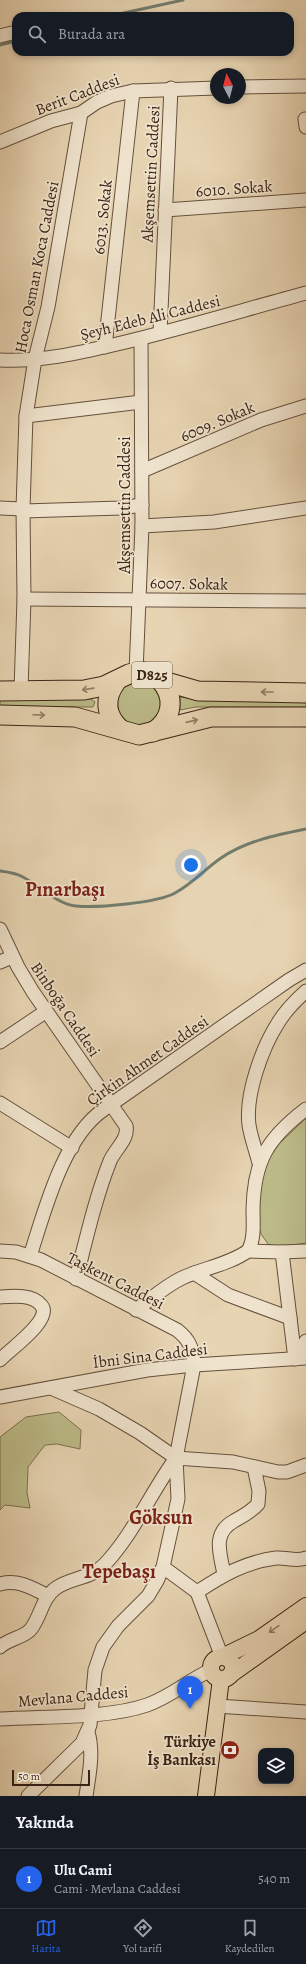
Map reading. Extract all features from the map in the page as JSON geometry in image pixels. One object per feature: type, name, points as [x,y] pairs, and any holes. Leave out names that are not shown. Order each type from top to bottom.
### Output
[{"type":"highway","name":"D825","points":[[0,690],[84,690],[116,682],[128,674],[144,672],[159,679],[198,691],[306,693]]},
{"type":"highway","points":[[152,732],[164,722],[170,708],[169,693],[159,679]]},
{"type":"highway","points":[[116,682],[109,694],[108,710],[111,719],[120,729]]},
{"type":"highway","points":[[0,715],[75,717],[139,735],[211,717],[306,717]]},
{"type":"main road","points":[[222,1657],[259,1639],[306,1606]]},
{"type":"main road","points":[[221,1675],[306,1621]]},
{"type":"main road","points":[[221,1675],[233,1669],[231,1662],[222,1657]]},
{"type":"main road","points":[[206,1796],[221,1675]]},
{"type":"street","points":[[0,36],[12,33]]},
{"type":"street","points":[[246,87],[306,86]]},
{"type":"street","name":"Berit Caddesi","points":[[0,142],[51,121],[81,113],[97,102],[133,91],[171,88],[210,88]]},
{"type":"street","name":"Akşemsettin Caddesi","points":[[160,333],[171,88]]},
{"type":"street","name":"6013. Sokak","points":[[105,347],[133,91]]},
{"type":"street","name":"Hoca Osman Koca Caddesi","points":[[21,690],[24,599],[23,510],[26,416],[35,360],[48,307],[81,113]]},
{"type":"street","name":"6010. Sokak","points":[[165,210],[306,200]]},
{"type":"street","name":"Şeyh Edeb Ali Caddesi","points":[[0,360],[35,360],[105,347],[306,293]]},
{"type":"street","name":"Akşemsettin Caddesi","points":[[136,672],[142,526],[141,338]]},
{"type":"street","points":[[26,416],[141,402]]},
{"type":"street","name":"6009. Sokak","points":[[142,471],[261,420],[306,406]]},
{"type":"street","points":[[0,508],[69,511],[142,505]]},
{"type":"street","points":[[142,526],[214,522],[306,508]]},
{"type":"street","name":"6007. Sokak","points":[[24,599],[306,601]]},
{"type":"street","name":"Binboğa Caddesi","points":[[0,929],[12,957],[45,1012],[110,1104],[123,1118],[128,1132],[111,1159],[104,1176],[76,1279]]},
{"type":"street","points":[[0,962],[12,957]]},
{"type":"street","name":"Çirkin Ahmet Caddesi","points":[[30,1256],[48,1201],[72,1148],[87,1123],[110,1104],[289,980],[306,970]]},
{"type":"street","points":[[260,1163],[249,1125],[250,1097],[254,1080],[277,1023],[306,991]]},
{"type":"street","points":[[0,1042],[45,1012]]},
{"type":"street","points":[[0,1103],[72,1148]]},
{"type":"street","points":[[248,1251],[252,1238],[253,1205],[260,1163],[266,1148],[273,1138],[306,1108]]},
{"type":"street","points":[[136,1310],[171,1284],[194,1273],[233,1259],[248,1251],[282,1252],[306,1250]]},
{"type":"street","name":"Taşkent Caddesi","points":[[0,1251],[30,1256],[185,1336],[193,1350],[194,1365]]},
{"type":"street","points":[[282,1252],[290,1318],[300,1358]]},
{"type":"street","points":[[194,1273],[228,1295],[290,1318]]},
{"type":"street","points":[[0,1297],[33,1299],[43,1307],[44,1312],[38,1324],[0,1360]]},
{"type":"street","points":[[300,1358],[306,1341]]},
{"type":"street","name":"İbni Sina Caddesi","points":[[0,1397],[147,1370],[194,1365],[300,1358]]},
{"type":"street","points":[[28,1796],[74,1753],[88,1732],[95,1670],[103,1647],[118,1626],[148,1596],[163,1567],[178,1499],[176,1458],[194,1365]]},
{"type":"street","points":[[51,1388],[99,1409],[140,1433],[176,1458],[219,1460],[265,1470],[287,1472],[306,1466]]},
{"type":"street","points":[[0,1647],[8,1640],[26,1634],[32,1628],[48,1596],[63,1584],[98,1571],[106,1564],[130,1531],[150,1495],[176,1458]]},
{"type":"street","points":[[224,1574],[218,1540],[226,1526],[252,1510],[258,1504],[259,1491],[254,1467]]},
{"type":"street","points":[[198,1592],[224,1574],[248,1563],[281,1557],[300,1560],[306,1558]]},
{"type":"street","points":[[163,1567],[198,1592],[222,1657]]},
{"type":"street","points":[[0,1584],[9,1582],[23,1584],[48,1596]]},
{"type":"street","name":"Mevlana Caddesi","points":[[0,1719],[91,1714],[127,1710],[154,1703],[196,1677],[221,1675]]},
{"type":"street","points":[[217,1706],[306,1712]]},
{"type":"street","points":[[86,1796],[91,1753],[91,1743],[88,1732]]},
{"type":"shaded area","points":[[135,681],[143,681],[148,682],[155,687],[160,694],[160,712],[155,719],[148,724],[135,725],[127,722],[120,715],[117,707],[117,699],[120,691],[127,684]]},
{"type":"shaded area","points":[[180,697],[195,699],[306,700],[306,707],[196,707],[180,710]]},
{"type":"shaded area","points":[[91,699],[95,702],[93,707],[0,707],[0,700]]},
{"type":"shaded area","points":[[306,1118],[306,1243],[279,1247],[268,1244],[261,1234],[257,1221],[264,1166],[279,1144]]},
{"type":"shaded area","points":[[59,1412],[81,1430],[80,1449],[57,1444],[45,1445],[28,1467],[27,1493],[30,1508],[5,1505],[0,1510],[0,1437],[26,1417]]},
{"type":"waterway","points":[[128,12],[183,0]]},
{"type":"waterway","points":[[0,45],[12,42]]},
{"type":"waterway","points":[[0,871],[20,876],[69,905],[98,906],[127,904],[166,897],[187,885],[221,858],[241,847],[273,836],[306,829]]},
{"type":"place","name":"Ulu Cami","points":[[190,1709]]},
{"type":"place","name":"Türkiye İş Bankası","points":[[230,1750]]},
{"type":"district","name":"Pınarbaşı","points":[[65,889]]},
{"type":"district","name":"Göksun","points":[[161,1517]]},
{"type":"district","name":"Tepebaşı","points":[[119,1571]]}]
